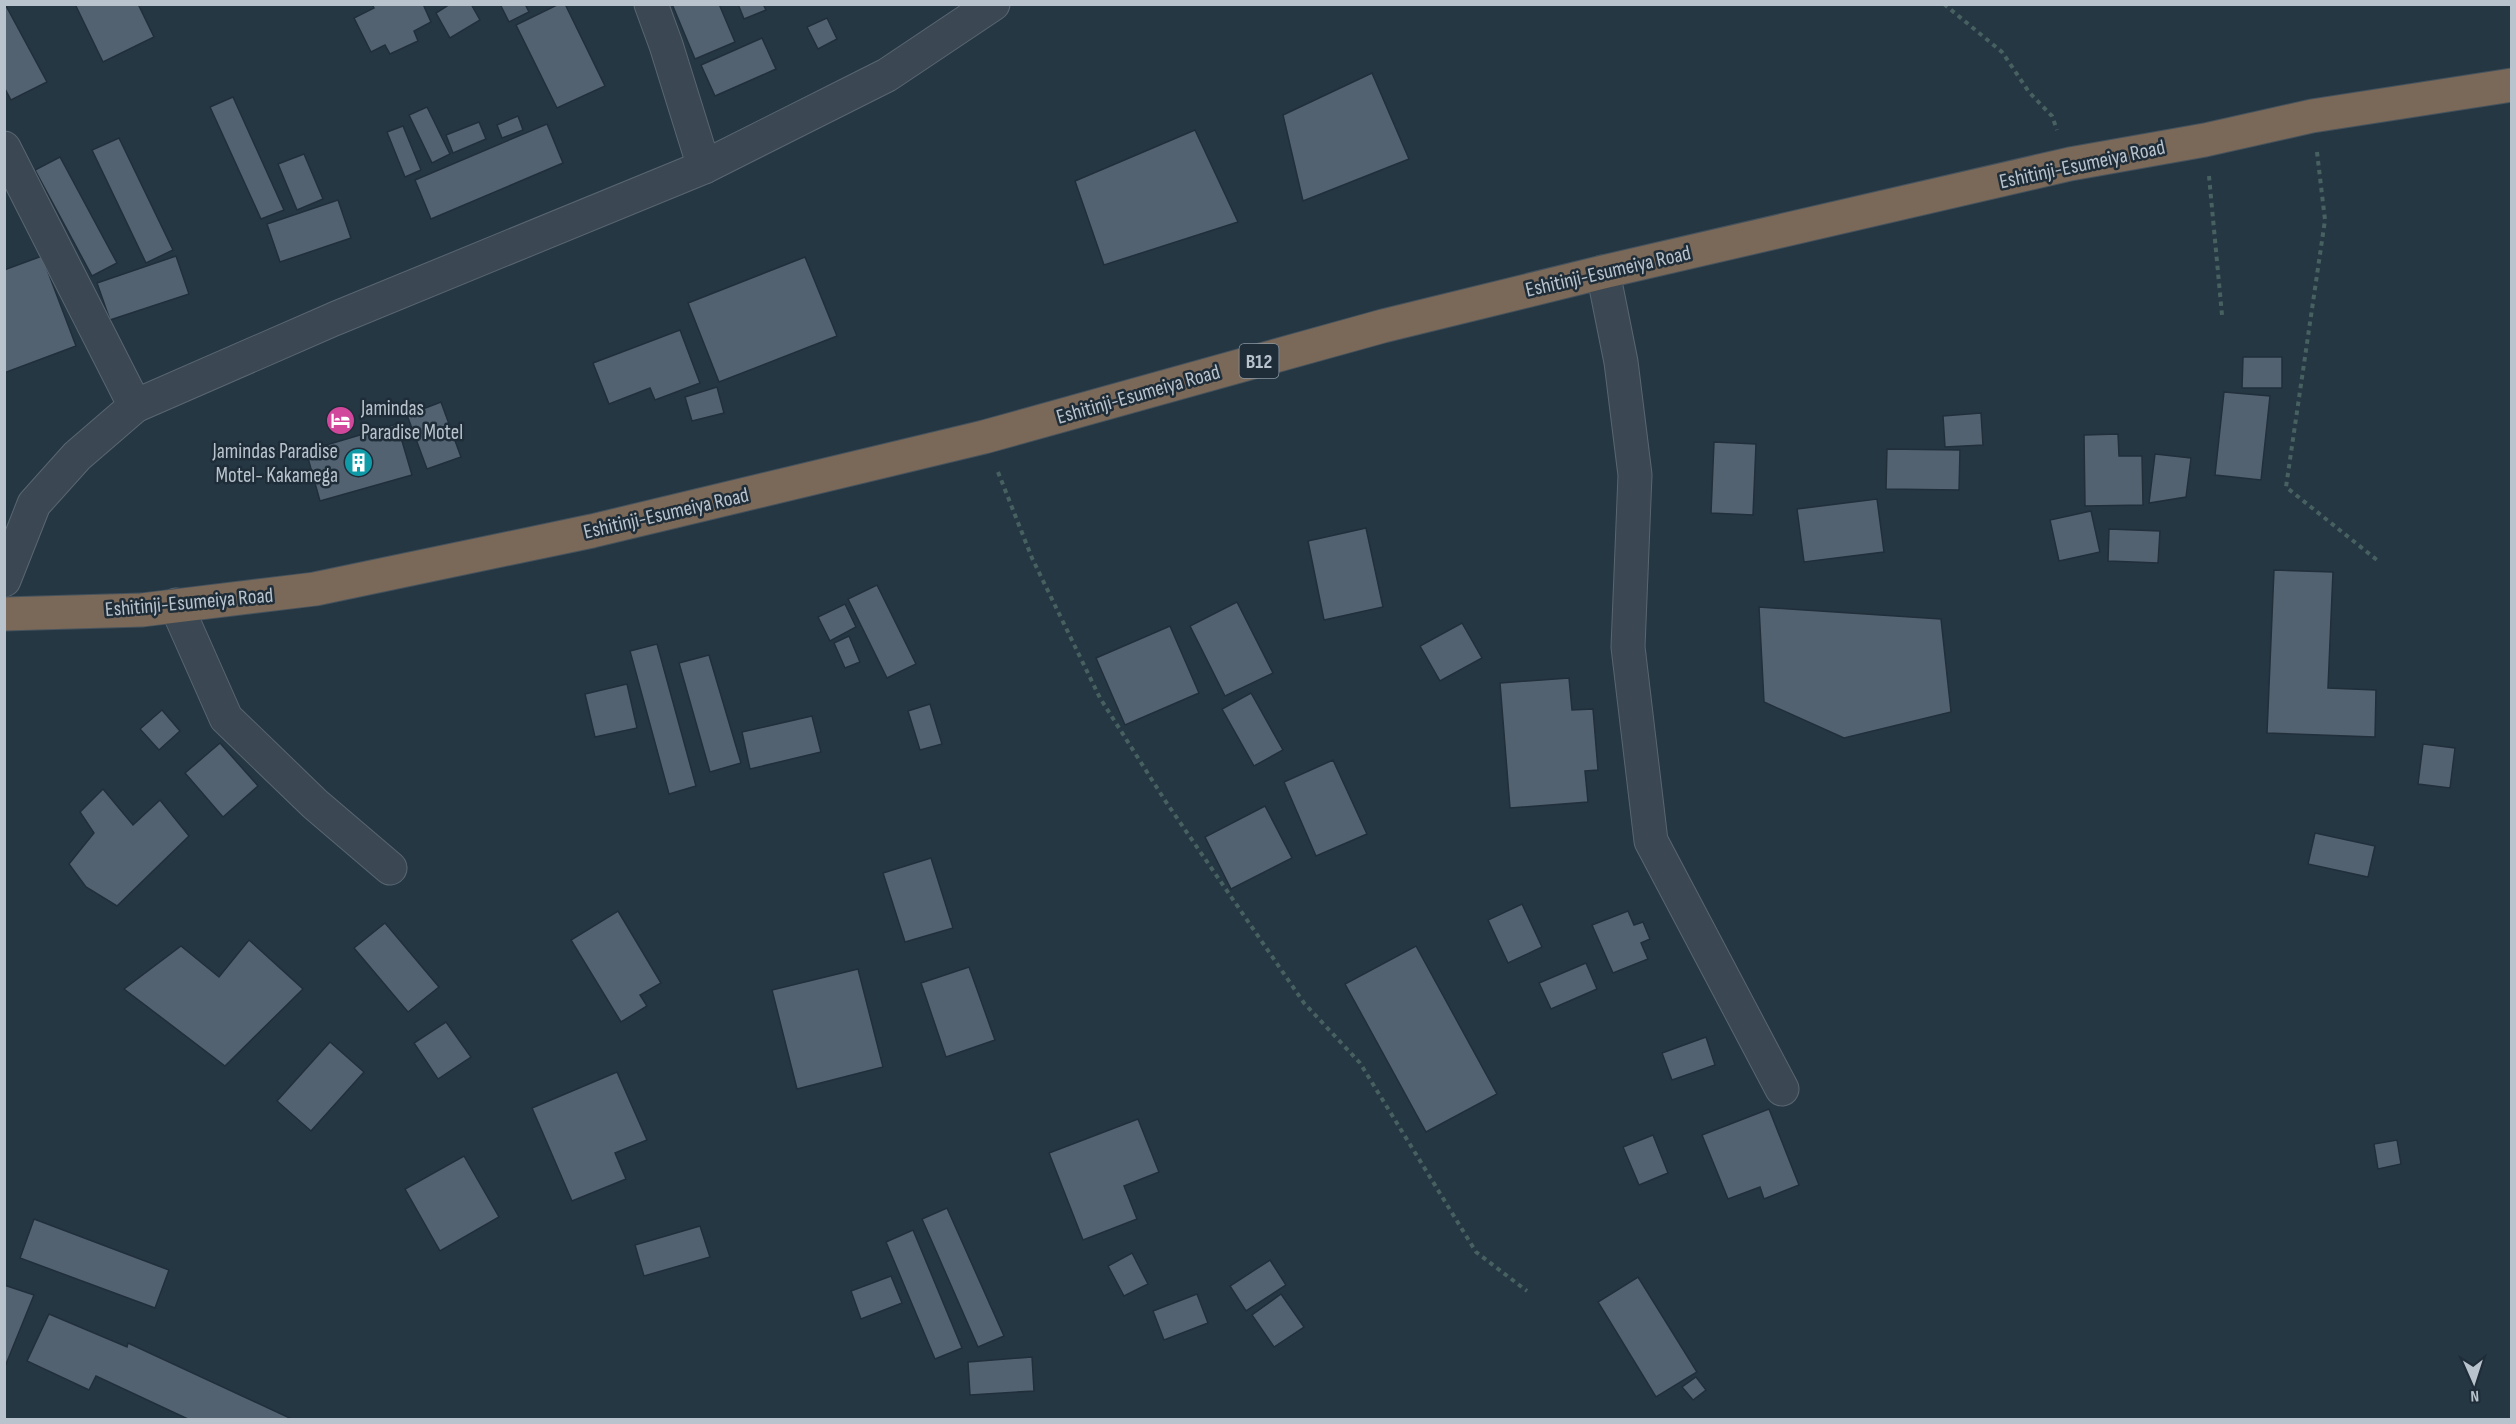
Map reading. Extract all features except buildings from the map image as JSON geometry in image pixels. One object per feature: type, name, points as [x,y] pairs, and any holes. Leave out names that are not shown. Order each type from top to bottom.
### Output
[{"type":"highway","name":"Eshitinji-Esumeiya Road","points":[[4,614],[142,610],[315,590],[592,531],[984,437],[1383,326],[1603,272],[2070,164],[2205,140],[2312,116],[2511,85]]},
{"type":"street","points":[[651,4],[704,167]]},
{"type":"street","points":[[4,580],[34,504],[77,456],[135,406],[334,319],[704,167],[887,75],[993,4]]},
{"type":"street","points":[[4,148],[135,406]]},
{"type":"street","points":[[1603,272],[1621,362],[1635,475],[1628,647],[1651,841],[1782,1089]]},
{"type":"street","points":[[176,605],[226,718],[315,804],[390,868]]},
{"type":"path","points":[[1944,4],[2002,52],[2029,92],[2052,116],[2070,164]]},
{"type":"path","points":[[2312,116],[2325,220],[2286,487],[2378,560]]},
{"type":"path","points":[[2205,140],[2222,315]]},
{"type":"path","points":[[984,437],[1032,558],[1100,698],[1166,802],[1304,1003],[1360,1063],[1476,1252],[1527,1291]]},
{"type":"place","name":"Jamindas Paradise Motel","points":[[340,420]]},
{"type":"place","name":"Jamindas Paradise Motel- Kakamega","points":[[359,463]]}]
